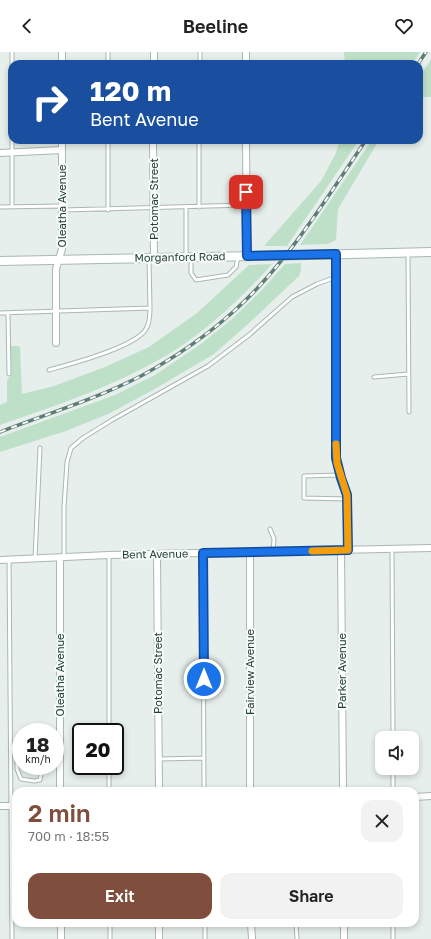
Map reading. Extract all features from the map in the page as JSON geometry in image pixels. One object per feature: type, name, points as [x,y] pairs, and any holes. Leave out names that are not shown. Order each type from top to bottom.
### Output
[{"type":"street","name":"Oleatha Avenue","points":[[56,343],[56,269],[62,249],[62,144]]},
{"type":"street","name":"Potomac Street","points":[[152,258],[153,144]]},
{"type":"street","points":[[246,144],[247,256]]},
{"type":"street","points":[[0,153],[62,150]]},
{"type":"street","name":"Morganford Road","points":[[0,261],[431,252]]},
{"type":"street","name":"Bent Avenue","points":[[0,560],[108,555],[431,548]]},
{"type":"street","name":"Parker Avenue","points":[[341,550],[343,787]]},
{"type":"street","name":"Fairview Avenue","points":[[250,552],[250,787]]},
{"type":"street","name":"Potomac Street","points":[[158,555],[159,787]]},
{"type":"street","name":"Oleatha Avenue","points":[[58,723],[62,558]]},
{"type":"street","name":"Oleatha Avenue","points":[[59,775],[60,787]]},
{"type":"street","points":[[419,797],[431,796]]},
{"type":"street","points":[[0,806],[12,806]]},
{"type":"street","points":[[61,927],[61,939]]},
{"type":"street","points":[[159,927],[160,939]]},
{"type":"street","points":[[251,927],[252,939]]},
{"type":"street","points":[[344,927],[344,939]]},
{"type":"lane","points":[[12,144],[12,207]]},
{"type":"lane","points":[[108,144],[108,210]]},
{"type":"lane","points":[[199,144],[199,207]]},
{"type":"lane","points":[[0,207],[108,210],[246,205]]},
{"type":"lane","points":[[186,207],[188,257],[191,273],[196,280],[228,275],[236,267],[238,256]]},
{"type":"lane","points":[[408,252],[409,412]]},
{"type":"lane","points":[[336,254],[336,458],[347,495],[348,550]]},
{"type":"lane","points":[[50,370],[120,347],[136,339],[146,330],[150,321],[152,258]]},
{"type":"lane","points":[[62,558],[66,462],[71,448],[83,438],[112,420],[208,366],[249,335],[292,297],[317,284],[336,277]]},
{"type":"lane","points":[[0,313],[150,308]]},
{"type":"lane","points":[[8,313],[9,374]]},
{"type":"lane","points":[[374,377],[408,374]]},
{"type":"lane","points":[[36,559],[40,448]]},
{"type":"lane","points":[[340,475],[304,476],[304,498],[347,499]]},
{"type":"lane","points":[[270,529],[274,539],[273,552]]},
{"type":"lane","points":[[392,549],[393,731]]},
{"type":"lane","points":[[203,553],[204,787]]},
{"type":"lane","points":[[108,555],[108,723]]},
{"type":"lane","points":[[9,560],[13,787]]},
{"type":"lane","points":[[159,759],[204,758]]},
{"type":"lane","points":[[19,775],[21,779],[34,781],[40,780],[41,775]]},
{"type":"lane","points":[[108,775],[108,787]]},
{"type":"lane","points":[[393,775],[394,787]]},
{"type":"lane","points":[[12,927],[12,939]]},
{"type":"lane","points":[[110,927],[110,939]]},
{"type":"lane","points":[[205,927],[205,939]]},
{"type":"lane","points":[[296,927],[297,939]]},
{"type":"lane","points":[[393,927],[393,939]]},
{"type":"green space","points":[[344,52],[420,52],[415,60],[345,60]]},
{"type":"green space","points":[[431,60],[431,97],[423,97],[423,71]]},
{"type":"green space","points":[[339,144],[356,144],[287,246],[264,246],[321,181],[336,153]]},
{"type":"green space","points":[[369,144],[377,144],[338,209],[336,240],[328,244],[300,245]]},
{"type":"green space","points":[[301,263],[299,276],[214,354],[153,390],[108,414],[66,431],[0,452],[0,437],[115,395],[155,375],[201,344],[232,319],[262,290],[285,264]]},
{"type":"green space","points":[[272,264],[223,313],[195,336],[167,355],[106,385],[0,425],[0,405],[7,402],[7,380],[10,377],[11,346],[20,347],[22,394],[54,386],[105,367],[149,347],[197,313],[249,265]]},
{"type":"railway","points":[[421,60],[426,52]]},
{"type":"railway","points":[[0,432],[89,399],[141,376],[189,347],[211,330],[233,312],[271,273],[321,208],[363,144]]},
{"type":"slow traffic","points":[[312,551],[348,550],[347,495],[337,463],[336,444]]},
{"type":"route","points":[[204,679],[203,553],[348,550],[347,495],[336,458],[336,254],[247,256],[246,192]]}]
